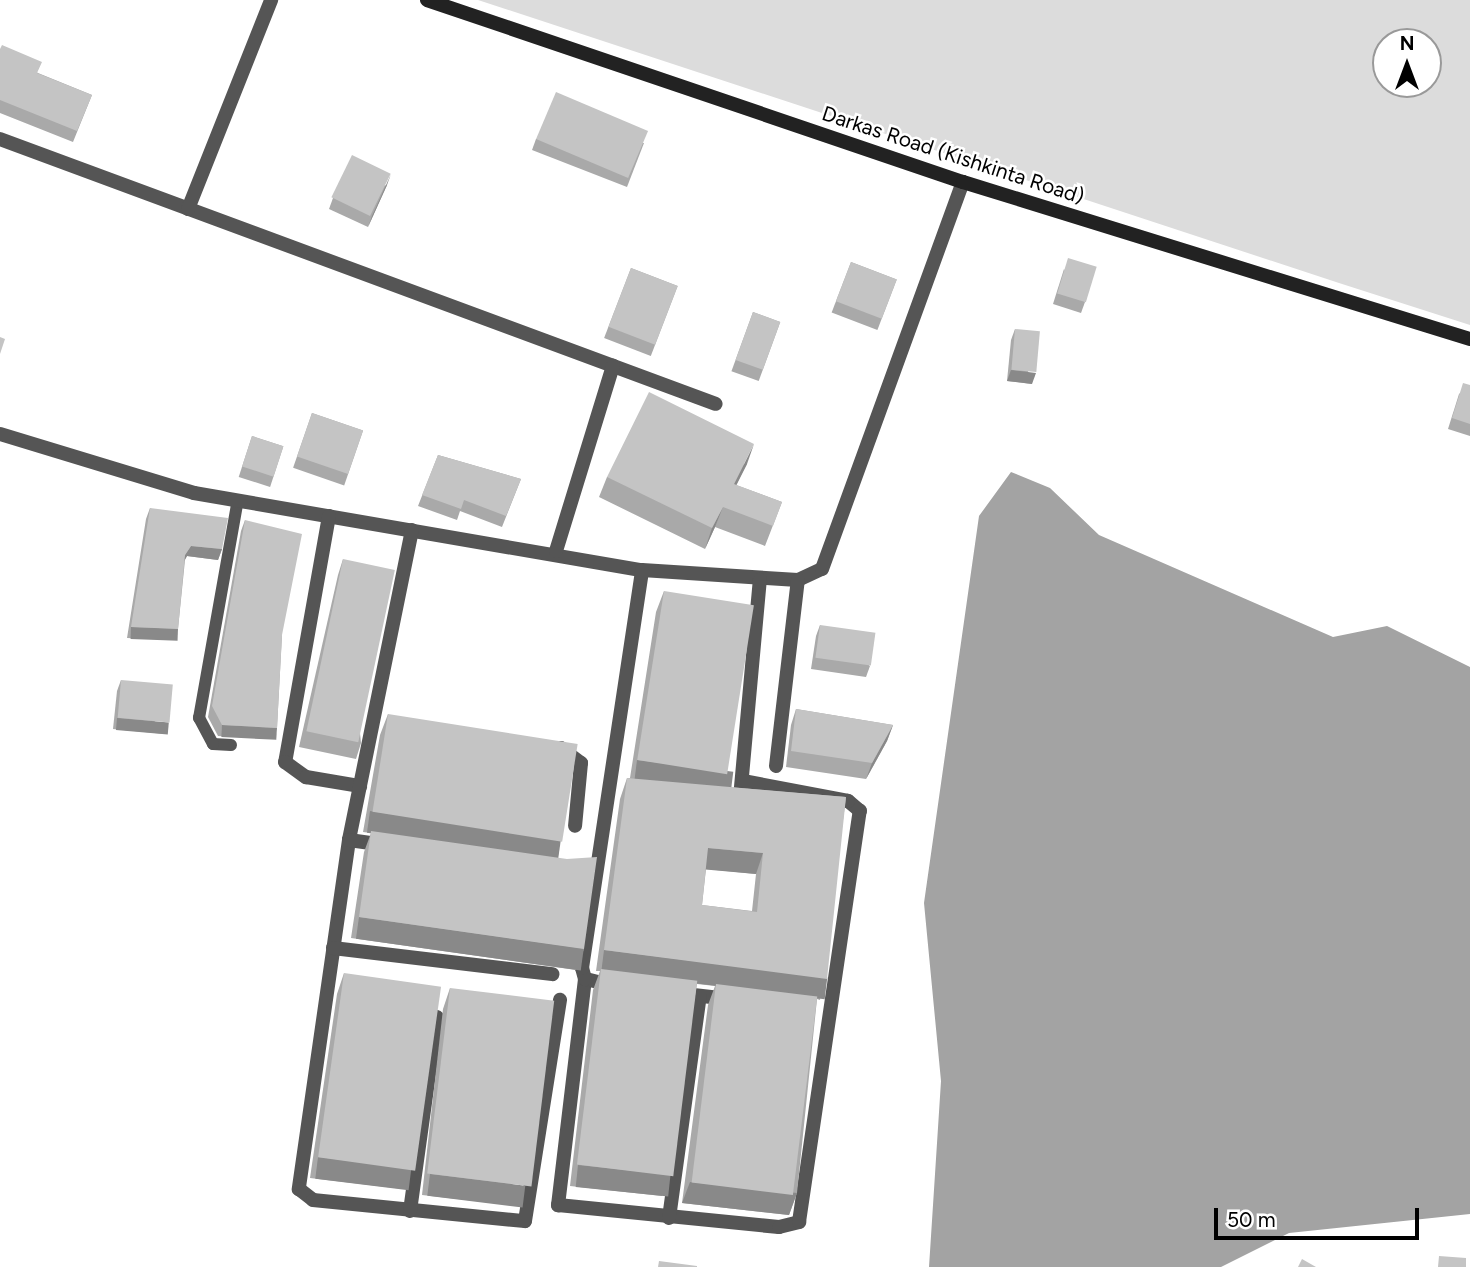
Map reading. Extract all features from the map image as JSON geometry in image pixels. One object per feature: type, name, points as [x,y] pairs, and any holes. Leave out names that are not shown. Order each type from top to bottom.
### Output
[{"type":"main road","name":"Darkas Road (Kishkinta Road)","points":[[427,0],[963,182],[1470,339]]},
{"type":"street","points":[[188,209],[271,0]]},
{"type":"street","points":[[0,139],[716,404]]},
{"type":"street","points":[[0,434],[238,500],[556,551],[642,570],[760,580],[798,580],[822,569],[963,182]]},
{"type":"street","points":[[556,551],[613,366]]},
{"type":"street","points":[[329,516],[285,762],[306,777],[360,786]]},
{"type":"street","points":[[412,530],[379,724],[360,786],[349,840],[299,1189],[313,1200],[509,1222],[528,1217],[560,1000]]},
{"type":"street","points":[[642,570],[614,789],[585,979],[558,1205],[779,1227],[799,1222],[825,1010],[860,811],[848,801],[743,781]]},
{"type":"street","points":[[730,803],[743,781],[760,580]]},
{"type":"street","points":[[776,766],[798,580]]},
{"type":"street","points":[[547,746],[570,750],[581,763],[575,826]]},
{"type":"street","points":[[349,840],[402,848]]},
{"type":"street","points":[[333,948],[552,974]]},
{"type":"street","points":[[585,979],[636,988]]},
{"type":"street","points":[[662,991],[752,1002]]},
{"type":"street","points":[[669,1218],[700,996]]},
{"type":"street","points":[[410,1211],[437,1017]]},
{"type":"lane","points":[[231,745],[214,744],[199,718],[238,500]]},
{"type":"shaded area","points":[[478,0],[1470,0],[1470,325],[1339,283]]},
{"type":"shaded area","points":[[1011,472],[1050,488],[1099,535],[1333,637],[1387,626],[1470,667],[1470,1214],[1289,1233],[1221,1267],[929,1267],[941,1081],[924,903],[979,516]]},
{"type":"building","points":[[2,45],[42,62],[37,73],[92,95],[77,131],[0,100]]},
{"type":"building","points":[[556,92],[648,131],[628,178],[536,139]]},
{"type":"building","points":[[352,155],[391,174],[370,216],[331,197]]},
{"type":"building","points":[[1068,258],[1097,267],[1086,302],[1057,293]]},
{"type":"building","points":[[851,262],[897,280],[882,319],[836,301]]},
{"type":"building","points":[[631,268],[678,286],[655,345],[608,327]]},
{"type":"building","points":[[753,312],[780,322],[763,370],[736,360]]},
{"type":"building","points":[[1015,329],[1040,331],[1036,372],[1011,370]]},
{"type":"building","points":[[0,337],[5,339],[0,354]]},
{"type":"building","points":[[1463,383],[1470,385],[1470,424],[1452,418]]},
{"type":"building","points":[[649,392],[754,444],[734,484],[782,502],[773,526],[723,507],[712,528],[607,477]]},
{"type":"building","points":[[312,413],[363,431],[348,474],[297,456]]},
{"type":"building","points":[[252,436],[283,446],[273,477],[242,466]]},
{"type":"building","points":[[438,455],[521,479],[506,516],[464,500],[461,509],[422,495]]},
{"type":"building","points":[[150,508],[228,518],[222,549],[191,546],[185,555],[178,629],[131,627]]},
{"type":"building","points":[[245,520],[302,534],[282,635],[277,728],[222,725],[212,706]]},
{"type":"building","points":[[343,559],[395,570],[358,742],[306,731]]},
{"type":"building","points":[[664,591],[754,605],[727,774],[637,760]]},
{"type":"building","points":[[820,625],[875,633],[871,665],[815,658]]},
{"type":"building","points":[[121,680],[173,685],[169,722],[118,718]]},
{"type":"building","points":[[796,709],[893,725],[872,763],[791,751]]},
{"type":"building","points":[[388,714],[578,744],[562,842],[373,812]]},
{"type":"building","points":[[627,778],[846,797],[827,979],[604,950]],"holes":[[[708,848],[763,853],[757,912],[702,905]]]},
{"type":"building","points":[[371,831],[567,859],[597,857],[584,949],[359,917]]},
{"type":"building","points":[[601,969],[697,981],[673,1176],[577,1165]]},
{"type":"building","points":[[344,973],[441,987],[415,1171],[318,1157]]},
{"type":"building","points":[[716,984],[817,996],[793,1195],[692,1183]]},
{"type":"building","points":[[450,988],[554,1001],[531,1186],[427,1174]]},
{"type":"building","points":[[1439,1256],[1466,1258],[1466,1267],[1438,1267]]},
{"type":"building","points":[[1302,1259],[1316,1267],[1298,1267]]},
{"type":"building","points":[[659,1261],[697,1266],[697,1267],[658,1267]]}]
